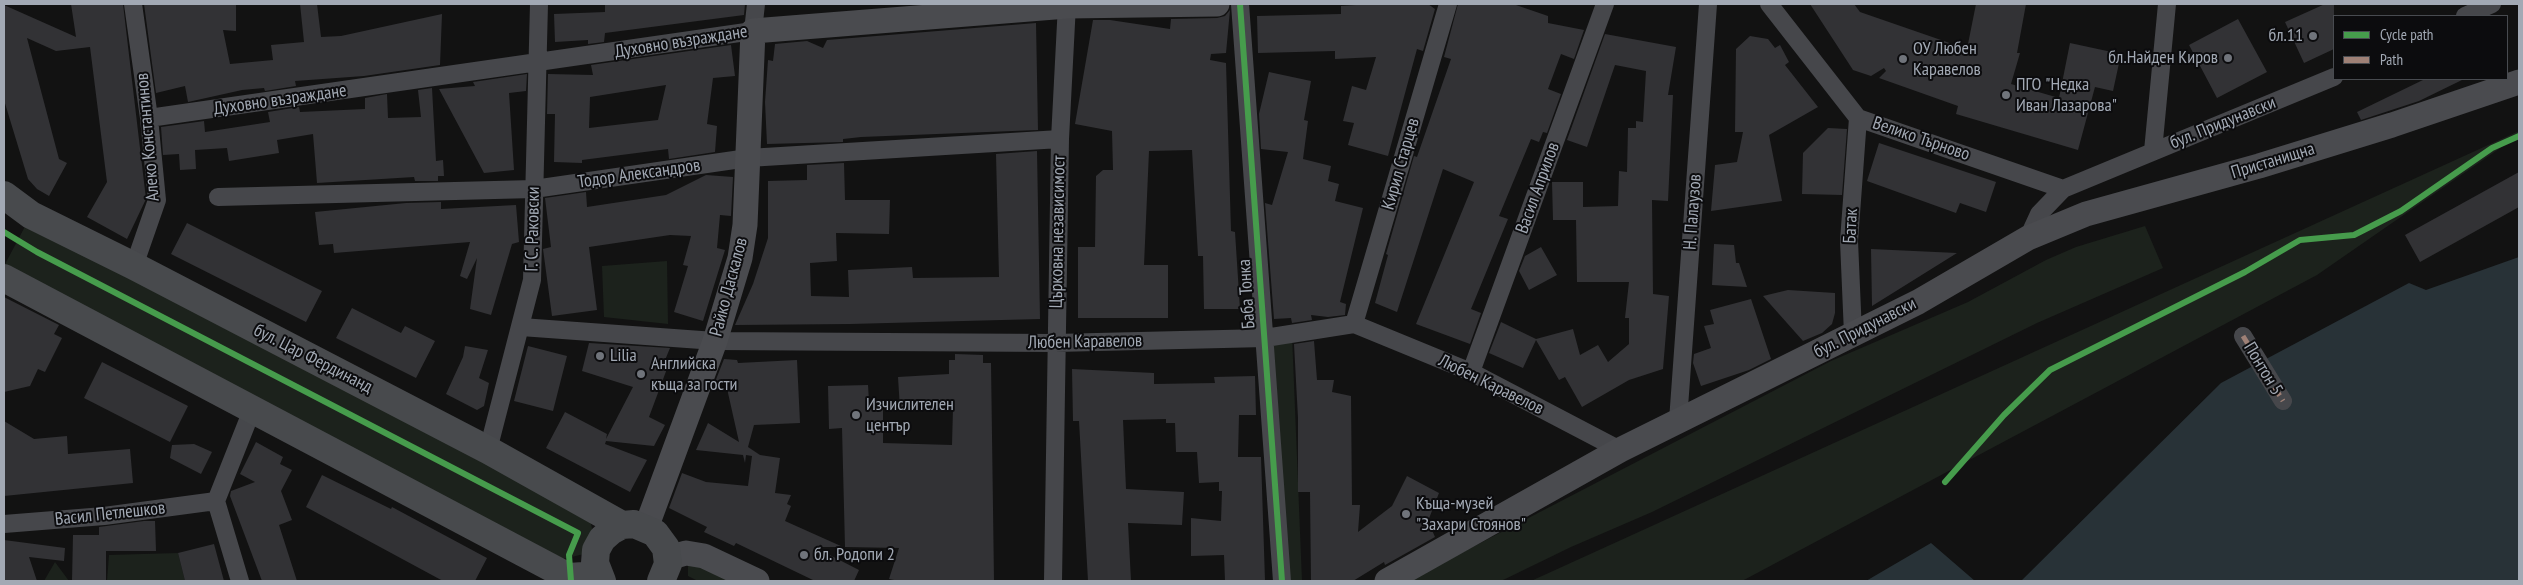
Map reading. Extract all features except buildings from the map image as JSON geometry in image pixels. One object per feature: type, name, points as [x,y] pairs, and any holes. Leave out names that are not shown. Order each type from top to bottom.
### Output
[{"type":"main road","name":"Духовно възраждане","points":[[753,31],[1067,5],[1217,4]]},
{"type":"main road","name":"Райко Даскалов","points":[[634,527],[715,341],[740,258],[745,225],[753,31]]},
{"type":"main road","name":"Пристанищна","points":[[2028,238],[2086,214],[2259,166],[2392,125],[2519,82]]},
{"type":"main road","name":"бул. Цар Фердинанд","points":[[4,195],[31,215],[134,266],[661,540],[664,569]]},
{"type":"main road","name":"бул. Придунавски","points":[[1387,581],[1620,450],[1918,302],[2028,238]]},
{"type":"main road","points":[[4,278],[566,579],[600,578],[595,562],[596,550],[606,535],[634,527]]},
{"type":"main road","points":[[664,569],[686,553],[704,556],[757,581]]},
{"type":"street","name":"Алеко Константинов","points":[[133,4],[149,118],[157,200],[134,266]]},
{"type":"street","name":"Г. С. Раковски","points":[[488,450],[532,280],[539,4]]},
{"type":"street","name":"Райко Даскалов","points":[[753,31],[756,4]]},
{"type":"street","name":"Баба Тонка","points":[[1240,4],[1282,581]]},
{"type":"street","name":"Кирил Старцев","points":[[1354,324],[1448,4]]},
{"type":"street","name":"Васил Априлов","points":[[1470,372],[1605,4]]},
{"type":"street","name":"Н. Палаузов","points":[[1678,421],[1708,4]]},
{"type":"street","name":"Велико Търново","points":[[1769,4],[1858,118],[2063,189]]},
{"type":"street","points":[[2153,151],[2167,4]]},
{"type":"street","points":[[2467,15],[2492,4]]},
{"type":"street","name":"Църковна независимост","points":[[1053,581],[1055,343],[1060,139],[1067,5]]},
{"type":"street","name":"Духовно възраждане","points":[[149,118],[536,64],[753,31]]},
{"type":"street","name":"бул. Придунавски","points":[[2028,238],[2039,214],[2063,189],[2297,94],[2333,77]]},
{"type":"street","name":"Батак","points":[[1853,334],[1849,241],[1858,118]]},
{"type":"street","name":"Тодор Александров","points":[[218,197],[534,189],[748,158],[1060,139]]},
{"type":"street","name":"Любен Каравелов","points":[[521,327],[715,341],[1055,343],[1265,338],[1354,324],[1470,372],[1620,450]]},
{"type":"street","name":"Понтон 5","points":[[2243,336],[2283,402]]},
{"type":"street","points":[[240,581],[216,501],[252,410]]},
{"type":"street","name":"Васил Петлешков","points":[[4,524],[104,516],[216,501]]},
{"type":"shaded area","points":[[2519,131],[2519,135],[2317,275],[1742,581],[1531,581]]},
{"type":"shaded area","points":[[29,219],[589,515],[593,533],[584,554],[563,559],[4,266]]},
{"type":"shaded area","points":[[2145,226],[2163,268],[2037,323],[1652,512],[1571,547],[1501,581],[1407,581],[1831,361],[1968,302],[2046,260],[2076,247]]},
{"type":"shaded area","points":[[2519,257],[2519,581],[2021,581],[2221,383],[2409,283],[2426,290]]},
{"type":"shaded area","points":[[667,261],[668,324],[604,317],[602,266]]},
{"type":"shaded area","points":[[1292,335],[1302,581],[1284,581],[1255,336]]},
{"type":"shaded area","points":[[1931,543],[1975,581],[1866,581]]},
{"type":"shaded area","points":[[178,553],[185,581],[107,581],[109,555]]},
{"type":"shaded area","points":[[55,562],[69,581],[44,581]]},
{"type":"shaded area","points":[[693,564],[737,581],[698,581],[688,576],[688,565]]},
{"type":"marked path","points":[[2243,336],[2283,401]]},
{"type":"cycle path","points":[[1240,4],[1282,581]]},
{"type":"cycle path","points":[[1945,482],[2004,415],[2050,370],[2245,272],[2300,240],[2354,235],[2401,211],[2492,148],[2519,136]]},
{"type":"cycle path","points":[[4,232],[37,252],[578,533],[569,555],[571,581]]},
{"type":"place","name":"бл.11","points":[[2313,36]]},
{"type":"place","name":"бл.Найден Киров","points":[[2228,58]]},
{"type":"place","name":"ОУ Любен Каравелов","points":[[1903,59]]},
{"type":"place","name":"ПГО \"Недка Иван Лазарова\"","points":[[2006,95]]},
{"type":"place","name":"Lilia","points":[[600,356]]},
{"type":"place","name":"Aнглийска къща за гости","points":[[641,374]]},
{"type":"place","name":"Изчислителен център","points":[[856,415]]},
{"type":"place","name":"Къща-музей \"Захари Стоянов\"","points":[[1406,514]]},
{"type":"place","name":"бл. Родопи 2","points":[[804,555]]}]
